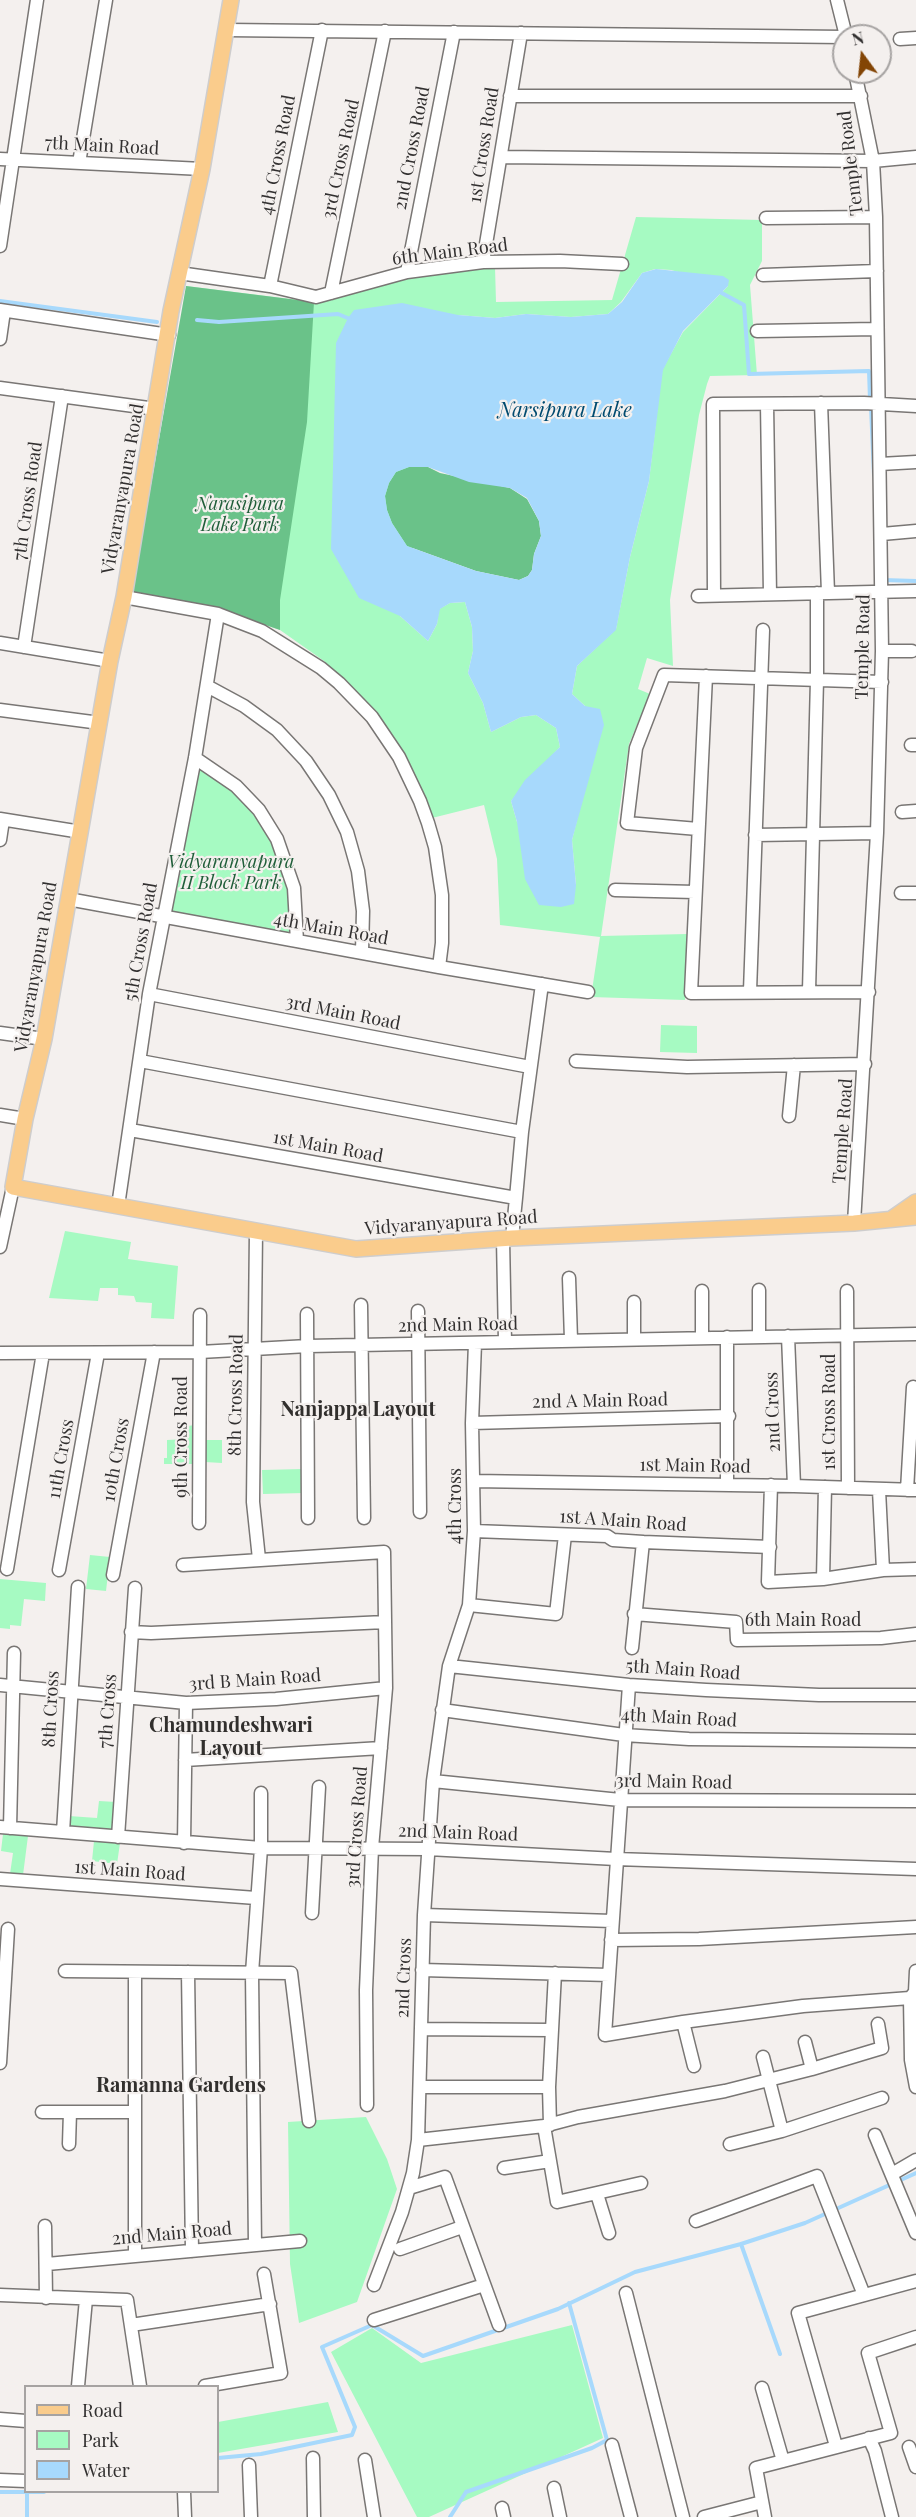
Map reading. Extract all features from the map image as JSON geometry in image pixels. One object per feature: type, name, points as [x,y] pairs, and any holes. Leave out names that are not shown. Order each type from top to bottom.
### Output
[{"type":"main road","name":"Vidyaranyapura Road","points":[[231,0],[202,170],[171,311],[169,335],[124,597],[110,661],[44,1040],[13,1187],[356,1249],[508,1238],[854,1223],[916,1217]]},
{"type":"main road","points":[[891,1220],[916,1202]]},
{"type":"street","points":[[0,246],[6,159],[37,0]]},
{"type":"street","points":[[79,163],[106,0]]},
{"type":"street","points":[[837,0],[842,24]]},
{"type":"street","points":[[227,30],[832,36]]},
{"type":"street","name":"4th Cross Road","points":[[270,286],[322,30]]},
{"type":"street","name":"3rd Cross Road","points":[[331,293],[385,31]]},
{"type":"street","name":"2nd Cross Road","points":[[406,272],[454,32]]},
{"type":"street","name":"1st Cross Road","points":[[483,262],[521,33]]},
{"type":"street","points":[[900,39],[916,38]]},
{"type":"street","name":"Temple Road","points":[[854,1223],[869,992],[882,682],[880,464],[873,404],[877,271],[876,218],[873,161],[858,84]]},
{"type":"street","points":[[510,96],[861,96]]},
{"type":"street","points":[[501,157],[873,161],[916,157]]},
{"type":"street","name":"7th Main Road","points":[[6,159],[202,170]]},
{"type":"street","points":[[766,218],[876,218]]},
{"type":"street","name":"6th Main Road","points":[[179,273],[270,286],[316,297],[406,272],[483,262],[560,261],[622,264]]},
{"type":"street","points":[[763,275],[877,271]]},
{"type":"street","points":[[0,339],[2,311],[169,335]]},
{"type":"street","points":[[757,331],[876,329]]},
{"type":"street","points":[[0,388],[156,409]]},
{"type":"street","name":"7th Cross Road","points":[[24,647],[62,396]]},
{"type":"street","points":[[808,992],[817,680],[822,593],[821,403]]},
{"type":"street","points":[[714,595],[713,404],[821,403],[916,406]]},
{"type":"street","points":[[766,404],[771,594]]},
{"type":"street","points":[[880,464],[916,462]]},
{"type":"street","points":[[882,534],[916,531]]},
{"type":"street","points":[[698,596],[822,593],[882,584],[916,591]]},
{"type":"street","points":[[124,597],[218,614],[272,637],[321,668],[372,717],[399,757],[423,808],[439,871],[443,919],[439,967]]},
{"type":"street","name":"5th Cross Road","points":[[118,1206],[149,994],[195,758],[218,614]]},
{"type":"street","points":[[750,991],[763,630]]},
{"type":"street","points":[[0,643],[110,661]]},
{"type":"street","points":[[882,651],[912,651]]},
{"type":"street","points":[[699,829],[627,823],[636,748],[664,675],[882,682]]},
{"type":"street","points":[[706,676],[691,993],[869,992]]},
{"type":"street","points":[[207,686],[244,706],[277,730],[306,760],[329,795],[346,832],[358,871],[363,911],[362,952]]},
{"type":"street","points":[[0,710],[100,723]]},
{"type":"street","points":[[195,758],[223,775],[242,792],[259,810],[277,839],[294,888],[297,941]]},
{"type":"street","points":[[902,812],[916,811]]},
{"type":"street","points":[[0,840],[1,820],[81,832]]},
{"type":"street","points":[[755,835],[877,833]]},
{"type":"street","points":[[615,890],[695,892]]},
{"type":"street","points":[[901,893],[916,893]]},
{"type":"street","name":"4th Main Road","points":[[68,899],[162,918],[588,992]]},
{"type":"street","points":[[505,1342],[508,1238],[516,1198],[522,1132],[542,984]]},
{"type":"street","name":"3rd Main Road","points":[[149,994],[530,1067]]},
{"type":"street","points":[[0,1033],[44,1040]]},
{"type":"street","points":[[140,1061],[522,1132]]},
{"type":"street","points":[[576,1061],[687,1067],[865,1064]]},
{"type":"street","points":[[789,1116],[794,1065]]},
{"type":"street","points":[[0,1115],[26,1119]]},
{"type":"street","name":"1st Main Road","points":[[130,1130],[516,1198]]},
{"type":"street","points":[[0,1247],[13,1187]]},
{"type":"street","name":"8th Cross Road","points":[[256,1231],[253,1502],[259,1559]]},
{"type":"street","points":[[568,1278],[572,1341]]},
{"type":"street","points":[[759,1290],[759,1337]]},
{"type":"street","points":[[702,1291],[702,1338]]},
{"type":"street","name":"1st Cross Road","points":[[847,1291],[848,1488]]},
{"type":"street","points":[[634,1302],[634,1339]]},
{"type":"street","points":[[361,1305],[364,1518]]},
{"type":"street","points":[[418,1311],[420,1512]]},
{"type":"street","points":[[307,1314],[308,1518]]},
{"type":"street","name":"9th Cross Road","points":[[199,1523],[200,1315]]},
{"type":"street","name":"2nd Main Road","points":[[0,1353],[200,1352],[308,1346],[916,1334]]},
{"type":"street","name":"2nd Cross","points":[[788,1336],[794,1486]]},
{"type":"street","points":[[727,1338],[728,1485]]},
{"type":"street","name":"4th Cross","points":[[449,1666],[469,1605],[474,1531],[472,1423],[475,1342]]},
{"type":"street","name":"10th Cross","points":[[113,1575],[154,1352]]},
{"type":"street","points":[[7,1569],[43,1353]]},
{"type":"street","name":"11th Cross","points":[[59,1570],[98,1353]]},
{"type":"street","points":[[911,1490],[913,1387]]},
{"type":"street","name":"2nd A Main Road","points":[[472,1423],[729,1416]]},
{"type":"street","name":"1st Main Road","points":[[474,1481],[771,1485],[911,1490]]},
{"type":"street","points":[[771,1485],[768,1582],[824,1579],[884,1570],[916,1569]]},
{"type":"street","points":[[824,1579],[825,1487]]},
{"type":"street","points":[[879,1490],[884,1570]]},
{"type":"street","name":"1st A Main Road","points":[[474,1531],[607,1536],[613,1540],[770,1547]]},
{"type":"street","points":[[469,1605],[556,1614],[565,1535]]},
{"type":"street","points":[[632,1648],[643,1542]]},
{"type":"street","name":"3rd Cross Road","points":[[259,1559],[384,1552],[386,1688],[372,1848],[366,1990],[367,2105]]},
{"type":"street","points":[[183,1565],[259,1559]]},
{"type":"street","name":"8th Cross","points":[[63,1833],[78,1587]]},
{"type":"street","name":"7th Cross","points":[[118,1837],[135,1588]]},
{"type":"street","name":"6th Main Road","points":[[634,1614],[736,1622],[737,1640],[881,1638],[916,1634]]},
{"type":"street","points":[[131,1632],[386,1622]]},
{"type":"street","points":[[5,1828],[15,1687],[14,1653]]},
{"type":"street","name":"2nd Cross","points":[[374,2285],[409,2188],[418,2140],[424,1915],[433,1781],[441,1710],[449,1666]]},
{"type":"street","name":"5th Main Road","points":[[449,1666],[629,1685],[819,1695],[916,1695]]},
{"type":"street","points":[[0,1685],[126,1699]]},
{"type":"street","points":[[629,1685],[605,2035],[803,2006],[910,1998]]},
{"type":"street","name":"3rd B Main Road","points":[[126,1699],[186,1703],[276,1699],[386,1688]]},
{"type":"street","points":[[184,1843],[186,1703]]},
{"type":"street","name":"4th Main Road","points":[[441,1710],[624,1735],[689,1739],[916,1741]]},
{"type":"street","points":[[185,1760],[381,1748]]},
{"type":"street","name":"3rd Main Road","points":[[433,1781],[620,1800],[916,1801]]},
{"type":"street","points":[[312,1913],[319,1787]]},
{"type":"street","points":[[255,2245],[252,1973],[261,1848],[261,1793]]},
{"type":"street","name":"2nd Main Road","points":[[5,1828],[261,1848],[429,1849],[916,1869]]},
{"type":"street","name":"1st Main Road","points":[[0,1879],[256,1898]]},
{"type":"street","points":[[424,1915],[612,1921]]},
{"type":"street","points":[[611,1940],[699,1939],[916,1927]]},
{"type":"street","points":[[0,2062],[8,1929]]},
{"type":"street","points":[[422,1970],[609,1975]]},
{"type":"street","points":[[65,1971],[291,1973],[309,2121]]},
{"type":"street","points":[[916,1971],[915,1992],[910,1998],[911,2060],[916,2087]]},
{"type":"street","points":[[135,1972],[135,2256]]},
{"type":"street","points":[[188,1972],[192,2251]]},
{"type":"street","points":[[555,1973],[547,2126],[557,2202],[641,2183]]},
{"type":"street","points":[[683,2022],[694,2066]]},
{"type":"street","points":[[418,2140],[547,2126],[578,2117],[725,2091],[882,2048],[878,2024]]},
{"type":"street","points":[[421,2029],[551,2030]]},
{"type":"street","points":[[805,2042],[812,2069]]},
{"type":"street","points":[[763,2057],[782,2131]]},
{"type":"street","points":[[420,2087],[549,2087]]},
{"type":"street","points":[[730,2144],[782,2131],[882,2098]]},
{"type":"street","points":[[42,2112],[135,2112]]},
{"type":"street","points":[[69,2144],[70,2112]]},
{"type":"street","points":[[875,2135],[895,2179],[911,2205],[916,2233]]},
{"type":"street","points":[[895,2179],[916,2160]]},
{"type":"street","points":[[504,2168],[550,2161]]},
{"type":"street","points":[[696,2221],[817,2176],[864,2295]]},
{"type":"street","points":[[409,2188],[445,2177],[499,2325]]},
{"type":"street","points":[[597,2194],[609,2233]]},
{"type":"street","points":[[45,2226],[46,2298]]},
{"type":"street","points":[[400,2249],[462,2228]]},
{"type":"street","name":"2nd Main Road","points":[[47,2264],[300,2241]]},
{"type":"street","points":[[211,2385],[281,2373],[264,2274]]},
{"type":"street","points":[[836,2446],[798,2313],[916,2281]]},
{"type":"street","points":[[374,2320],[483,2285]]},
{"type":"street","points":[[626,2293],[683,2517]]},
{"type":"street","points":[[0,2295],[127,2300],[140,2385]]},
{"type":"street","points":[[78,2385],[86,2299]]},
{"type":"street","points":[[131,2325],[270,2304]]},
{"type":"street","points":[[765,2517],[756,2468],[891,2433],[868,2353],[916,2337]]},
{"type":"street","points":[[762,2388],[783,2461]]},
{"type":"street","points":[[0,2419],[24,2421]]},
{"type":"street","points":[[869,2438],[875,2451],[892,2517]]},
{"type":"street","points":[[612,2445],[631,2517]]},
{"type":"street","points":[[909,2447],[916,2467]]},
{"type":"street","points":[[313,2458],[314,2517]]},
{"type":"street","points":[[365,2460],[374,2517]]},
{"type":"street","points":[[249,2465],[251,2517]]},
{"type":"street","points":[[0,2480],[24,2481]]},
{"type":"street","points":[[554,2488],[560,2517]]},
{"type":"street","points":[[184,2493],[185,2517]]},
{"type":"street","points":[[704,2517],[762,2502]]},
{"type":"green space","name":"Narasipura Lake Park","points":[[636,217],[762,220],[762,261],[750,285],[757,375],[710,376],[707,384],[699,415],[670,600],[673,666],[647,658],[638,689],[650,694],[629,744],[601,936],[687,934],[685,1000],[591,997],[600,937],[500,925],[497,859],[484,805],[432,818],[406,756],[378,714],[324,661],[280,630],[219,609],[186,286],[314,302],[406,278],[495,267],[496,302],[612,300]],"holes":[[[655,269],[671,270],[728,286],[683,332],[662,370],[649,481],[630,557],[616,629],[577,666],[572,694],[585,706],[577,820],[572,840],[576,885],[517,822],[511,801],[560,747],[556,728],[536,715],[521,717],[491,732],[483,703],[468,673],[473,651],[472,627],[465,602],[450,603],[439,609],[437,624],[428,641],[400,616],[458,315],[495,318],[526,314],[571,317],[608,314],[621,302],[642,273]]]},
{"type":"green space","points":[[186,286],[314,302],[307,422],[280,600],[280,630],[219,609],[132,593]]},
{"type":"green space","points":[[409,467],[428,467],[440,473],[510,488],[527,499],[539,521],[541,536],[534,554],[532,570],[528,576],[519,580],[476,571],[407,546],[392,523],[385,496],[396,472]]},
{"type":"green space","name":"Vidyaranyapura II Block Park","points":[[197,765],[223,781],[264,824],[290,885],[292,936],[171,915]]},
{"type":"green space","points":[[661,1025],[697,1026],[697,1053],[660,1052]]},
{"type":"green space","points":[[65,1231],[131,1242],[128,1259],[178,1266],[174,1319],[151,1318],[152,1303],[136,1302],[134,1296],[118,1295],[118,1288],[100,1288],[98,1301],[49,1298]]},
{"type":"green space","points":[[197,1425],[197,1464],[164,1464],[164,1458],[167,1458],[167,1440],[186,1439],[186,1426]]},
{"type":"green space","points":[[205,1440],[222,1440],[222,1463],[205,1462]]},
{"type":"green space","points":[[303,1469],[304,1493],[263,1494],[262,1470]]},
{"type":"green space","points":[[90,1555],[110,1557],[106,1591],[86,1589]]},
{"type":"green space","points":[[0,1579],[46,1583],[45,1601],[24,1599],[21,1626],[10,1625],[10,1629],[0,1628]]},
{"type":"green space","points":[[99,1801],[116,1802],[113,1833],[68,1829],[69,1816],[97,1818]]},
{"type":"green space","points":[[3,1834],[28,1836],[23,1875],[10,1874],[13,1853],[1,1851]]},
{"type":"green space","points":[[94,1841],[120,1843],[117,1864],[92,1861]]},
{"type":"green space","points":[[366,2117],[387,2159],[397,2189],[357,2302],[299,2323],[290,2264],[288,2122]]},
{"type":"green space","points":[[572,2325],[603,2438],[429,2517],[417,2517],[331,2352],[372,2328],[421,2363]]},
{"type":"green space","points":[[328,2402],[338,2432],[219,2453],[219,2422]]},
{"type":"water","name":"Narsipura Lake","points":[[656,269],[723,276],[729,280],[728,286],[683,331],[663,370],[649,481],[630,557],[616,630],[577,666],[572,694],[585,706],[600,709],[604,725],[572,840],[576,885],[574,904],[561,907],[539,905],[525,879],[517,822],[511,801],[525,780],[560,747],[556,728],[536,715],[521,717],[491,732],[483,703],[468,673],[473,651],[472,627],[465,602],[450,603],[440,609],[437,624],[428,641],[400,616],[359,598],[331,549],[336,343],[354,310],[402,303],[458,315],[495,318],[526,314],[571,317],[608,314],[622,302],[642,273]],"holes":[[[409,467],[428,467],[469,482],[510,488],[527,498],[539,521],[541,536],[534,554],[532,570],[528,576],[519,580],[476,571],[407,546],[392,523],[385,496],[396,472]]]},
{"type":"waterway","points":[[718,291],[744,305],[749,374],[869,371],[870,400]]},
{"type":"waterway","points":[[0,301],[157,322]]},
{"type":"waterway","points":[[197,320],[219,322],[338,314],[350,319]]},
{"type":"waterway","points":[[871,407],[874,475]]},
{"type":"waterway","points":[[883,580],[916,581]]},
{"type":"waterway","points":[[219,2458],[261,2454],[352,2435],[355,2427],[322,2347],[372,2325],[423,2356],[558,2309],[635,2272],[741,2244],[805,2223],[916,2173]]},
{"type":"waterway","points":[[741,2244],[780,2354]]},
{"type":"waterway","points":[[450,2517],[466,2492],[592,2448],[607,2440],[569,2303]]},
{"type":"waterway","points":[[0,2492],[24,2492]]},
{"type":"waterway","points":[[27,2493],[27,2517]]},
{"type":"district","name":"Nanjappa Layout","points":[[358,1410]]},
{"type":"district","name":"Chamundeshwari Layout","points":[[231,1738]]},
{"type":"district","name":"Ramanna Gardens","points":[[181,2086]]}]
